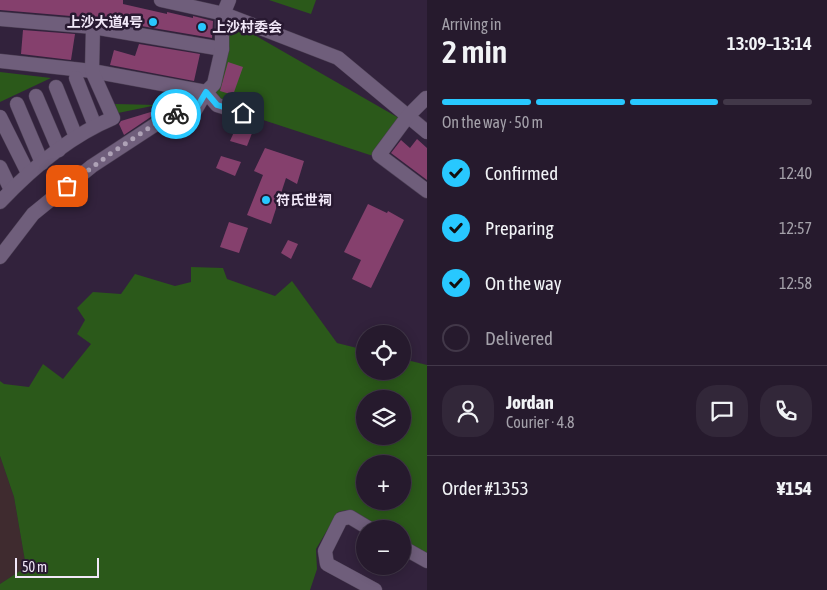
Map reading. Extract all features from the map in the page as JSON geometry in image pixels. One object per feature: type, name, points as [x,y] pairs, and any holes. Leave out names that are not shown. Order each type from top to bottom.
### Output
[{"type":"street","points":[[161,0],[224,14],[338,58],[427,132]]},
{"type":"street","points":[[0,256],[33,214],[92,166],[170,114],[193,114],[206,92],[214,84],[222,49],[222,17],[229,0]]},
{"type":"street","points":[[0,19],[93,27],[222,49]]},
{"type":"street","points":[[0,202],[28,173],[76,137],[113,118],[92,71],[93,27]]},
{"type":"street","points":[[0,61],[92,71],[206,92],[217,105],[243,113]]},
{"type":"street","points":[[76,78],[95,126]]},
{"type":"street","points":[[56,87],[76,137]]},
{"type":"street","points":[[36,96],[59,150]]},
{"type":"street","points":[[426,98],[408,116],[379,155],[427,191]]},
{"type":"street","points":[[17,104],[42,163]]},
{"type":"street","points":[[0,117],[28,173]]},
{"type":"street","points":[[0,167],[11,190]]},
{"type":"street","points":[[356,521],[350,517],[341,519],[325,551],[327,564],[375,590]]},
{"type":"street","points":[[411,552],[427,561]]},
{"type":"shaded area","points":[[0,456],[14,497],[26,567],[0,584]]},
{"type":"green space","points":[[269,0],[316,0],[311,14]]},
{"type":"green space","points":[[225,18],[404,121],[379,155],[370,155],[217,105],[206,92]]},
{"type":"green space","points":[[0,72],[51,78],[0,102]]},
{"type":"green space","points":[[115,104],[157,105],[118,113]]},
{"type":"green space","points":[[191,267],[223,268],[227,279],[275,296],[292,281],[337,343],[356,348],[356,380],[411,380],[411,361],[427,365],[427,556],[411,547],[411,520],[364,520],[347,510],[338,512],[316,549],[317,569],[310,590],[0,590],[0,584],[26,567],[14,497],[0,456],[0,381],[4,384],[29,387],[43,364],[63,379],[91,344],[77,334],[85,320],[77,308],[93,292],[121,294],[135,274],[175,286],[191,282]]},
{"type":"building","points":[[0,0],[123,0],[123,4],[167,14],[167,12],[213,21],[212,38],[94,18],[0,10]]},
{"type":"building","points":[[23,30],[75,34],[71,60],[21,54]]},
{"type":"building","points":[[139,44],[200,54],[194,81],[110,65],[114,50],[135,56]]},
{"type":"building","points":[[228,62],[243,67],[233,95],[220,91]]},
{"type":"building","points":[[164,108],[124,135],[119,124],[121,121]]},
{"type":"building","points":[[238,123],[254,128],[247,146],[230,141]]},
{"type":"building","points":[[417,139],[427,148],[427,180],[391,153],[401,140],[410,148]]},
{"type":"building","name":"符氏世祠","points":[[265,148],[304,161],[297,184],[286,178],[271,224],[247,215],[263,175],[254,171]]},
{"type":"building","points":[[221,156],[241,162],[235,176],[216,168]]},
{"type":"building","points":[[368,204],[387,213],[388,211],[404,220],[371,288],[352,279],[361,260],[344,252]]},
{"type":"building","points":[[229,222],[248,228],[239,253],[220,247]]},
{"type":"building","points":[[288,240],[298,244],[291,259],[281,253]]},
{"type":"way so far","points":[[67,186],[92,166],[170,114],[176,114]]},
{"type":"place","name":"上沙大道4号","points":[[153,22]]},
{"type":"place","name":"上沙村委会","points":[[202,27]]},
{"type":"place","name":"符氏世祠","points":[[266,200]]},
{"type":"route","points":[[176,114],[193,114],[206,92],[217,105],[243,113]]}]
